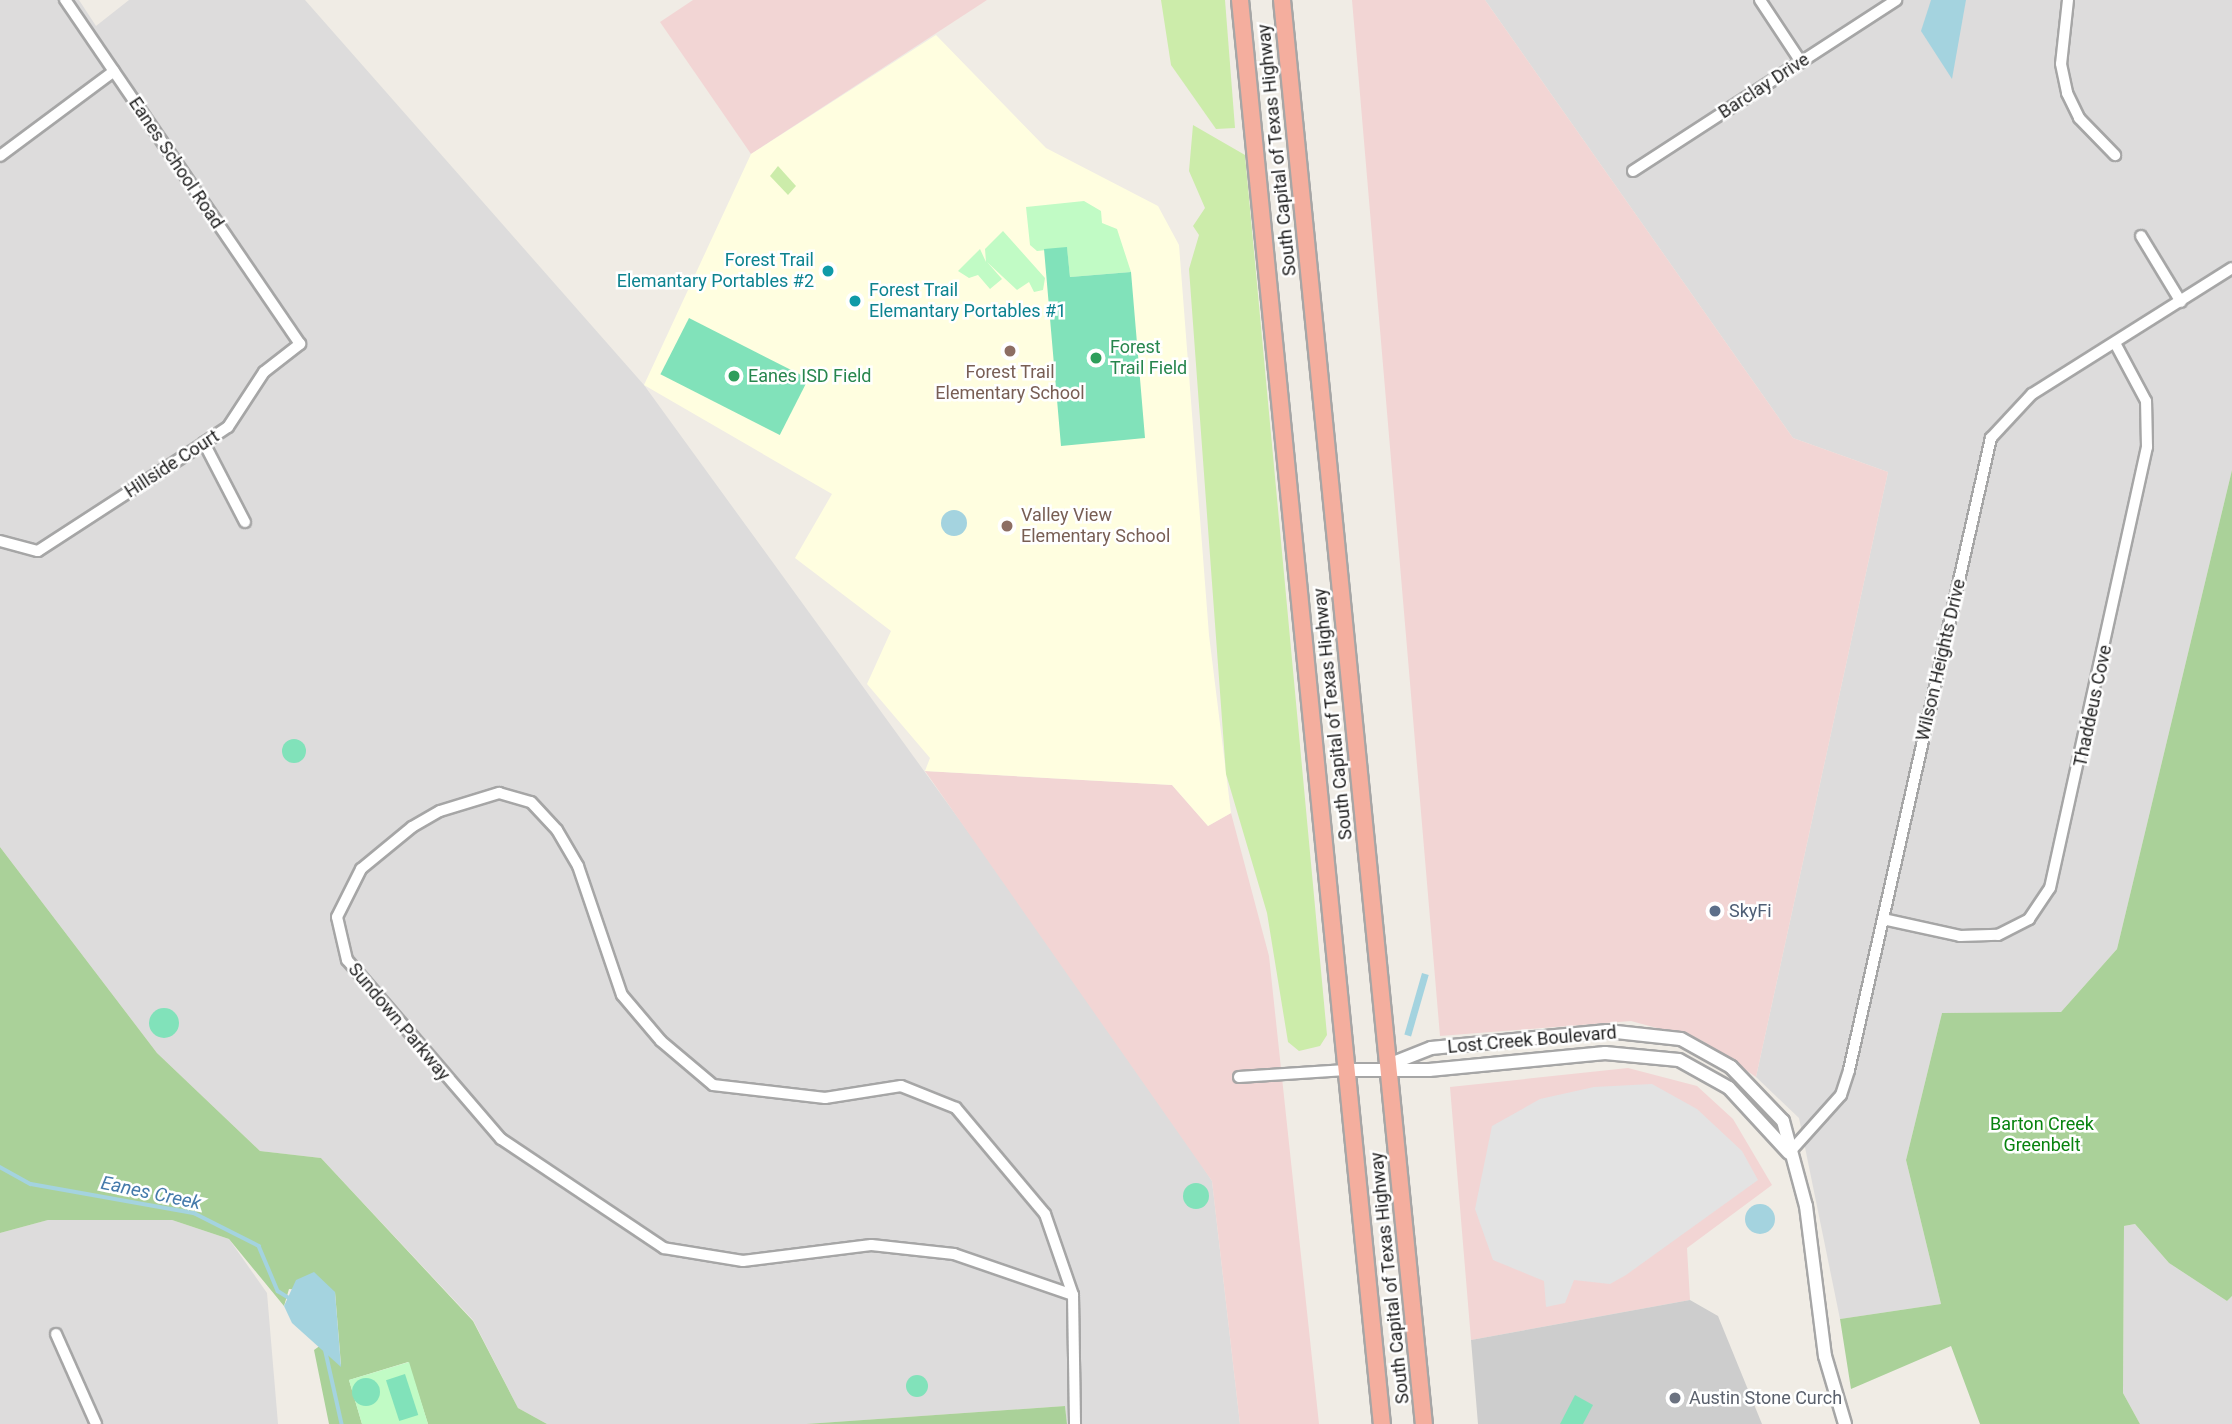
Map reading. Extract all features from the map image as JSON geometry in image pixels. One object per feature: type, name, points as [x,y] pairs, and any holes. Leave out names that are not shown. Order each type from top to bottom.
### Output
[{"type":"highway","name":"South Capital of Texas Highway","points":[[1240,0],[1382,1424]]},
{"type":"highway","name":"South Capital of Texas Highway","points":[[1282,0],[1424,1424]]},
{"type":"street","name":"Eanes School Road","points":[[65,0],[288,326]]},
{"type":"street","points":[[1760,0],[1801,62]]},
{"type":"street","name":"Barclay Drive","points":[[1633,171],[1896,0]]},
{"type":"street","points":[[2068,0],[2061,64],[2067,93],[2079,118],[2115,155]]},
{"type":"street","points":[[0,156],[114,71]]},
{"type":"street","points":[[2141,236],[2181,302]]},
{"type":"street","name":"Wilson Heights Drive","points":[[1789,1153],[1841,1095],[1883,919],[1984,455],[2001,422],[2032,394],[2232,268]]},
{"type":"street","name":"Hillside Court","points":[[0,541],[38,551],[228,428],[264,372],[300,344],[288,326]]},
{"type":"street","name":"Thaddeus Cove","points":[[1883,919],[1960,936],[1998,934],[2029,919],[2050,888],[2147,447],[2146,401],[2115,343]]},
{"type":"street","points":[[204,443],[244,522]]},
{"type":"street","name":"Sundown Parkway","points":[[1073,1295],[954,1254],[871,1245],[743,1261],[664,1248],[501,1139],[401,1031],[346,960],[337,917],[360,869],[440,811],[499,793],[531,802],[578,866],[622,995],[661,1041],[713,1085],[825,1098],[901,1086],[956,1108],[1045,1214],[1073,1295],[1076,1424]]},
{"type":"street","name":"Lost Creek Boulevard","points":[[1388,1065],[1431,1048],[1566,1034],[1644,1032],[1681,1039],[1731,1067],[1762,1096],[1783,1121],[1789,1153],[1806,1206],[1825,1356],[1845,1424]]},
{"type":"street","name":"Lost Creek Boulevard","points":[[1239,1077],[1388,1065],[1429,1070],[1605,1053],[1679,1060],[1729,1088],[1789,1153]]},
{"type":"street","points":[[55,1335],[96,1424]]},
{"type":"shaded area","points":[[0,0],[79,0],[96,26],[129,0],[305,0],[644,385],[1128,1052],[1212,1181],[1240,1424],[1067,1424],[1065,1406],[806,1424],[547,1424],[518,1408],[473,1320],[321,1158],[260,1151],[157,1053],[0,847]]},
{"type":"shaded area","points":[[693,0],[987,0],[751,154],[660,22]]},
{"type":"shaded area","points":[[1352,0],[1485,0],[1793,438],[1888,472],[1756,1077],[1701,1040],[1631,1021],[1440,1036]]},
{"type":"shaded area","points":[[1485,0],[2232,0],[2232,470],[2117,949],[2061,1012],[1942,1013],[1906,1160],[1941,1304],[1840,1319],[1799,1118],[1756,1077],[1888,472],[1793,438]]},
{"type":"shaded area","points":[[936,35],[1046,148],[1158,206],[1179,245],[1209,635],[1231,813],[1208,826],[1172,785],[925,771],[930,758],[867,684],[891,631],[795,558],[832,494],[644,385],[751,154]]},
{"type":"shaded area","points":[[925,771],[1172,785],[1208,826],[1231,813],[1269,956],[1319,1424],[1240,1424],[1212,1181]]},
{"type":"shaded area","points":[[1628,1068],[1697,1086],[1733,1119],[1772,1185],[1687,1248],[1690,1300],[1471,1340],[1450,1087]]},
{"type":"shaded area","points":[[1652,1084],[1697,1109],[1742,1151],[1758,1180],[1626,1275],[1610,1284],[1574,1280],[1565,1303],[1546,1307],[1544,1281],[1493,1260],[1475,1209],[1492,1126],[1540,1099],[1594,1087]]},
{"type":"shaded area","points":[[48,1220],[172,1220],[229,1239],[267,1293],[278,1424],[0,1424],[0,1233]]},
{"type":"shaded area","points":[[2135,1224],[2169,1263],[2227,1301],[2232,1296],[2232,1424],[2140,1424],[2123,1393],[2124,1226]]},
{"type":"shaded area","points":[[1690,1300],[1718,1316],[1762,1424],[1478,1424],[1471,1340]]},
{"type":"green space","points":[[1161,0],[1225,0],[1235,128],[1216,129],[1171,65]]},
{"type":"green space","points":[[1193,125],[1245,155],[1327,1035],[1320,1046],[1299,1051],[1288,1042],[1267,913],[1226,774],[1189,269],[1199,235],[1193,226],[1205,208],[1189,171]]},
{"type":"green space","points":[[778,166],[796,186],[788,195],[770,176]]},
{"type":"green space","points":[[1084,201],[1101,211],[1102,223],[1117,229],[1131,272],[1070,277],[1067,248],[1037,251],[1030,245],[1026,207]]},
{"type":"green space","points":[[1003,231],[1045,278],[1043,290],[1034,292],[1029,282],[1017,290],[987,262],[1002,279],[990,289],[978,275],[969,278],[958,271],[980,249],[986,262],[985,249]]},
{"type":"green space","name":"Forest Trail Field","points":[[1067,247],[1070,277],[1131,272],[1145,438],[1061,446],[1044,249]]},
{"type":"green space","name":"Eanes ISD Field","points":[[689,318],[808,379],[780,435],[660,374]]},
{"type":"green space","name":"Barton Creek Greenbelt","points":[[2232,470],[2232,1296],[2227,1301],[2169,1263],[2135,1224],[2124,1226],[2123,1393],[2140,1424],[1980,1424],[1951,1346],[1851,1389],[1840,1319],[1941,1304],[1906,1160],[1942,1013],[2061,1012],[2117,949]]},
{"type":"green space","points":[[294,739],[302,743],[306,751],[302,759],[294,763],[286,759],[282,751],[286,743]]},
{"type":"green space","points":[[0,847],[157,1053],[260,1151],[321,1158],[473,1321],[518,1408],[547,1424],[428,1424],[408,1362],[349,1380],[362,1424],[329,1424],[314,1350],[321,1345],[341,1365],[335,1292],[289,1289],[284,1306],[229,1239],[172,1220],[48,1220],[0,1233]]},
{"type":"green space","points":[[164,1008],[175,1012],[179,1023],[175,1034],[164,1038],[153,1034],[149,1023],[153,1012]]},
{"type":"green space","points":[[1196,1183],[1205,1187],[1209,1196],[1205,1205],[1196,1209],[1187,1205],[1183,1196],[1187,1187]]},
{"type":"green space","points":[[409,1362],[428,1424],[362,1424],[349,1380]]},
{"type":"green space","points":[[405,1374],[418,1415],[399,1421],[386,1380]]},
{"type":"green space","points":[[917,1375],[925,1378],[928,1386],[925,1394],[917,1397],[909,1394],[906,1386],[909,1378]]},
{"type":"green space","points":[[366,1378],[376,1382],[380,1392],[376,1402],[366,1406],[356,1402],[352,1392],[356,1382]]},
{"type":"green space","points":[[1575,1395],[1593,1405],[1583,1424],[1560,1424]]},
{"type":"green space","points":[[1065,1406],[1067,1424],[806,1424]]},
{"type":"water","points":[[1931,0],[1966,0],[1952,79],[1921,31]]},
{"type":"water","points":[[954,510],[963,514],[967,523],[963,532],[954,536],[945,532],[941,523],[945,514]]},
{"type":"water","points":[[1422,973],[1429,975],[1411,1036],[1404,1035]]},
{"type":"water","points":[[1760,1204],[1766,1205],[1774,1213],[1774,1225],[1766,1233],[1760,1234],[1754,1233],[1746,1225],[1745,1219],[1746,1213],[1754,1205]]},
{"type":"water","points":[[314,1272],[335,1292],[341,1367],[292,1323],[284,1306],[296,1280]]},
{"type":"waterway","name":"Eanes Creek","points":[[0,1167],[31,1184],[194,1213],[259,1246],[278,1291],[289,1298]]},
{"type":"waterway","name":"Eanes Creek","points":[[325,1348],[342,1424]]},
{"type":"place","name":"Forest Trail Elemantary Portables #2","points":[[828,271]]},
{"type":"place","name":"Forest Trail Elemantary Portables #1","points":[[855,301]]},
{"type":"place","name":"Forest Trail Elementary School","points":[[1010,351]]},
{"type":"place","name":"Forest Trail Field","points":[[1096,358]]},
{"type":"place","name":"Eanes ISD Field","points":[[734,376]]},
{"type":"place","name":"Valley View Elementary School","points":[[1007,526]]},
{"type":"place","name":"SkyFi","points":[[1715,911]]},
{"type":"place","name":"Austin Stone Curch","points":[[1675,1398]]}]
